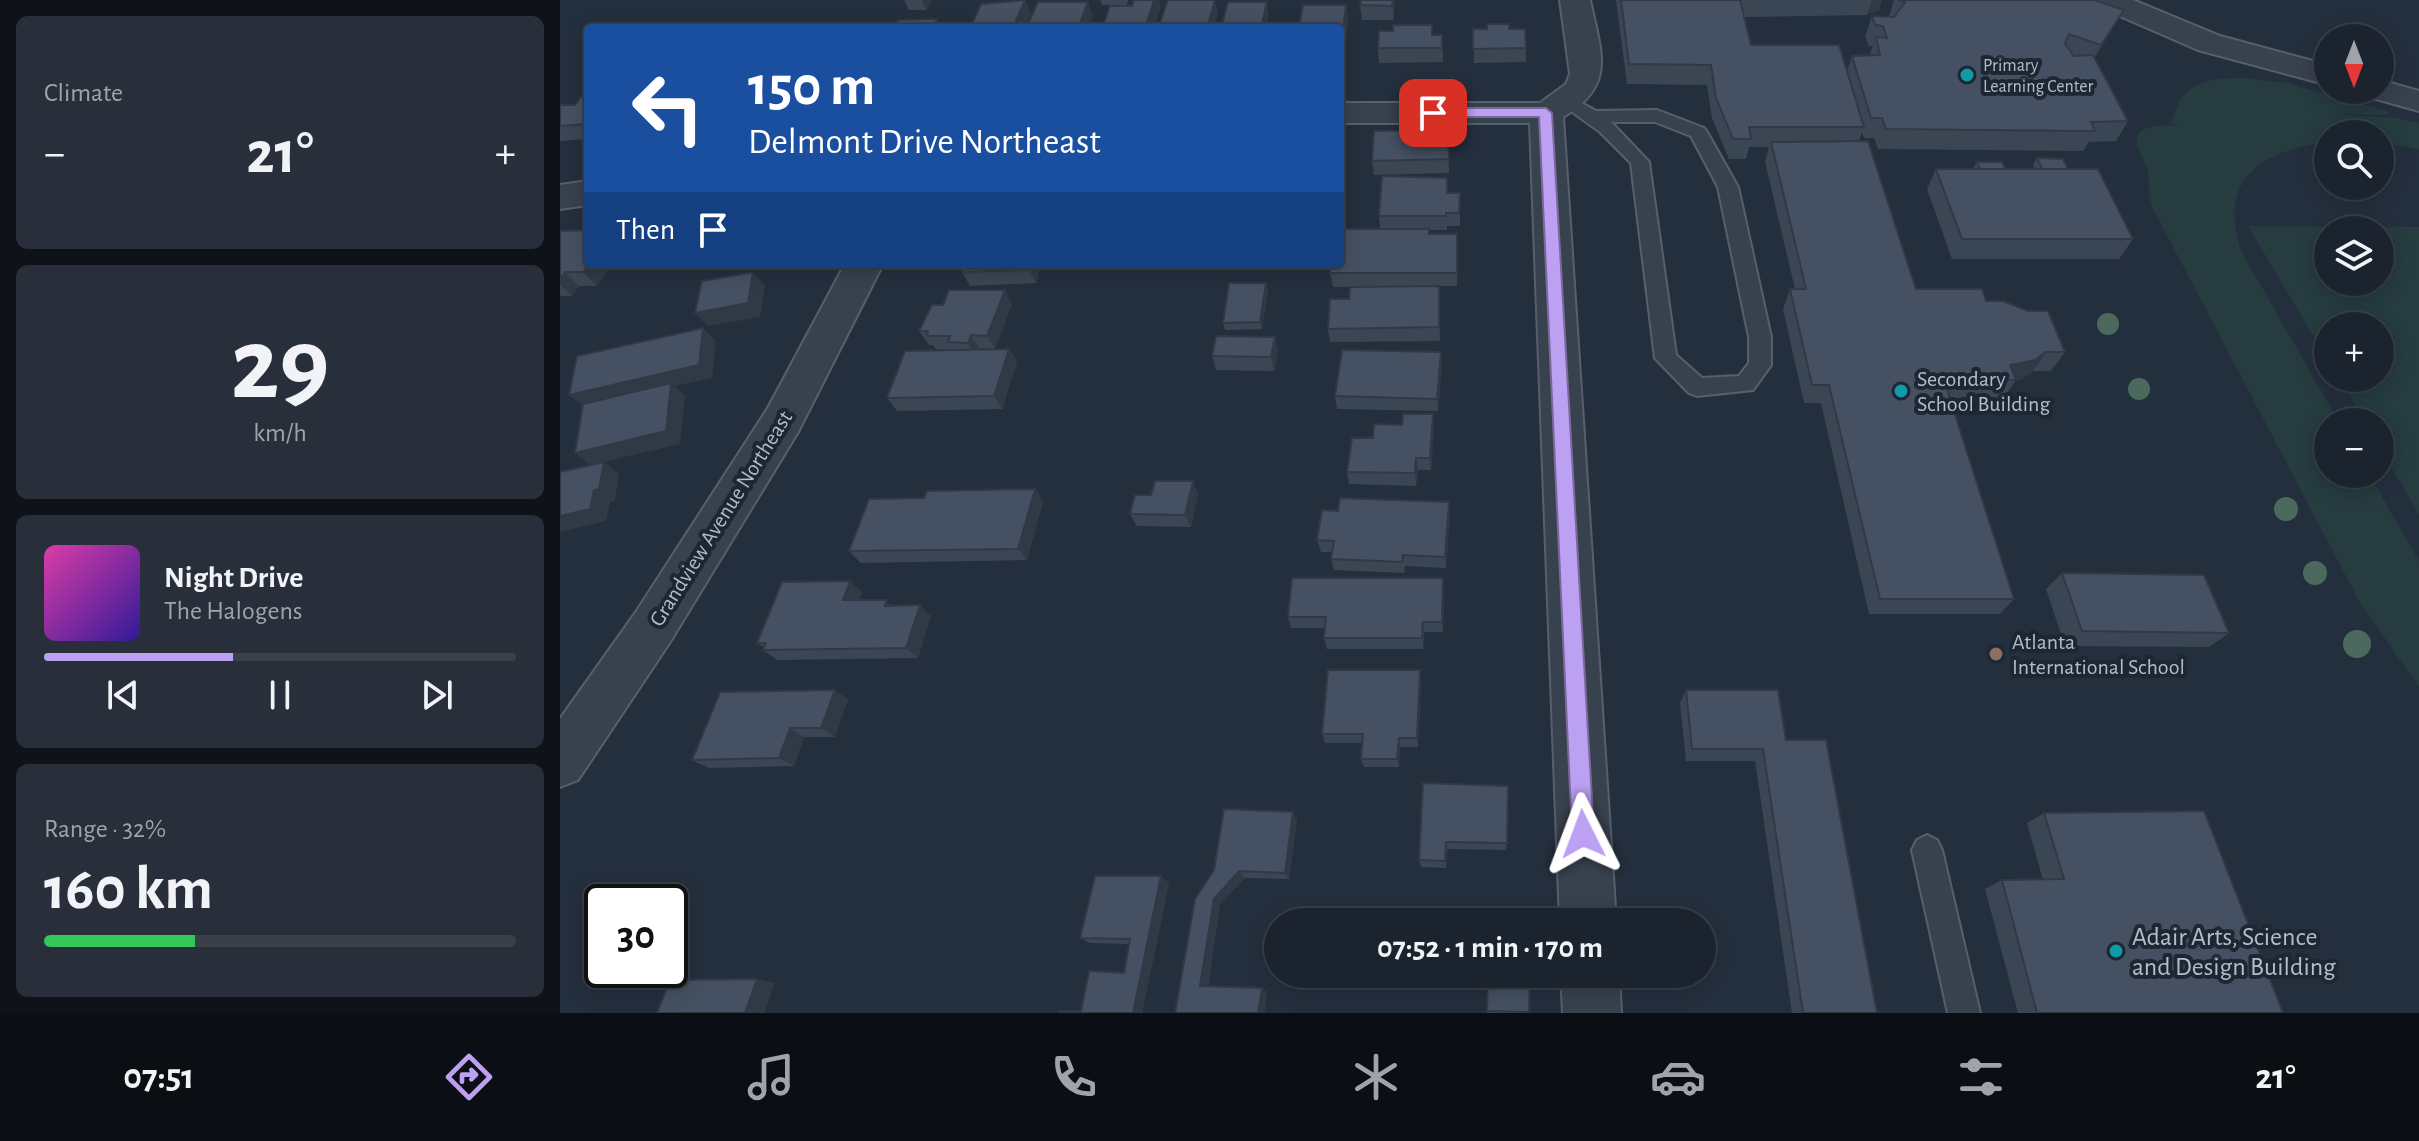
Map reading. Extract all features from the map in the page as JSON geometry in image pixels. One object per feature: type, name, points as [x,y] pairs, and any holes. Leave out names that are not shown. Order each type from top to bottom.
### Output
[{"type":"street","points":[[1575,0],[1586,69],[1584,81],[1568,110],[1588,908]]},
{"type":"street","points":[[2107,0],[2209,43],[2314,71]]},
{"type":"street","points":[[2394,94],[2419,101]]},
{"type":"street","points":[[1344,113],[1568,110]]},
{"type":"street","points":[[560,197],[584,194]]},
{"type":"street","name":"Grandview Avenue Northeast","points":[[560,762],[653,627],[783,420],[862,268]]},
{"type":"street","points":[[1591,988],[1592,1013]]},
{"type":"lane","points":[[1568,110],[1657,116],[1698,132],[1728,187],[1760,337],[1760,365],[1745,384],[1697,387],[1666,358],[1640,162],[1622,138],[1568,110]]},
{"type":"lane","points":[[1927,850],[1964,1013]]},
{"type":"green space","points":[[2243,78],[2287,83],[2314,91],[2314,104],[2362,104],[2390,112],[2386,115],[2334,114],[2396,118],[2419,123],[2419,149],[2394,145],[2394,120],[2314,120],[2314,144],[2284,152],[2251,172],[2241,186],[2235,204],[2235,225],[2241,251],[2314,378],[2314,392],[2322,392],[2331,408],[2314,408],[2314,488],[2377,488],[2419,561],[2419,687],[2359,601],[2151,205],[2149,177],[2138,149],[2138,135],[2150,127],[2179,126],[2171,123],[2182,98],[2196,85]]},
{"type":"green space","points":[[2248,226],[2314,226],[2314,296],[2394,296],[2394,227],[2419,227],[2419,514],[2394,472],[2394,408],[2357,408],[2347,392],[2394,392],[2394,312],[2314,312],[2314,337]]},
{"type":"building","points":[[1025,0],[1015,24],[972,24],[981,4]]},
{"type":"building","points":[[1134,0],[1154,0],[1146,24],[1103,24],[1110,6],[1132,6]]},
{"type":"building","points":[[1168,0],[1215,0],[1208,24],[1159,24]]},
{"type":"building","points":[[1361,0],[1393,0],[1392,6],[1360,5]]},
{"type":"building","points":[[1621,0],[1740,0],[1751,45],[1839,45],[1864,127],[1749,127],[1751,139],[1733,139],[1716,98],[1711,65],[1629,64]]},
{"type":"building","name":"Primary Learning Center","points":[[1898,0],[2094,0],[2124,10],[2101,45],[2069,34],[2065,44],[2074,56],[2093,55],[2128,121],[2091,122],[2095,131],[1886,129],[1882,118],[1871,118],[1852,56],[1880,55],[1876,37],[1887,38],[1883,26],[1875,25],[1872,16],[1894,17],[1905,2]]},
{"type":"building","points":[[1038,2],[1088,2],[1080,24],[1028,24]]},
{"type":"building","points":[[1228,2],[1267,2],[1262,24],[1222,24]]},
{"type":"building","points":[[1303,5],[1346,5],[1344,24],[1300,24]]},
{"type":"building","points":[[937,19],[935,24],[896,24],[898,20]]},
{"type":"building","points":[[1487,24],[1509,24],[1509,29],[1525,29],[1526,48],[1473,49],[1473,29],[1487,29]]},
{"type":"building","points":[[1393,25],[1432,25],[1432,35],[1442,35],[1442,48],[1378,48],[1379,31],[1393,31]]},
{"type":"building","points":[[584,93],[584,124],[560,126],[560,105],[575,105]]},
{"type":"building","points":[[1448,130],[1449,159],[1372,161],[1374,131]]},
{"type":"building","name":"Secondary School Building","points":[[1868,141],[1916,289],[1982,289],[1986,301],[2003,301],[2028,311],[2048,311],[2065,352],[2046,352],[2035,360],[2010,365],[2016,380],[1944,380],[2014,599],[1880,599],[1829,385],[1812,385],[1790,289],[1806,289],[1771,142]]},
{"type":"building","points":[[2037,158],[2063,159],[2068,169],[2042,169]]},
{"type":"building","points":[[1977,162],[2002,162],[2005,169],[1980,169]]},
{"type":"building","points":[[1936,169],[2098,169],[2133,239],[1962,239]]},
{"type":"building","points":[[1382,176],[1447,178],[1447,193],[1460,193],[1459,213],[1446,213],[1446,216],[1379,216]]},
{"type":"building","points":[[1344,229],[1429,229],[1429,234],[1457,234],[1457,273],[1330,273],[1331,268],[1344,268]]},
{"type":"building","points":[[584,230],[586,268],[583,272],[565,272],[560,279],[560,231]]},
{"type":"building","points":[[964,268],[1029,268],[1029,270],[962,272]]},
{"type":"building","points":[[753,272],[748,303],[695,313],[702,281]]},
{"type":"building","points":[[1229,283],[1266,283],[1260,322],[1223,323]]},
{"type":"building","points":[[1439,286],[1439,327],[1328,329],[1330,299],[1349,299],[1350,287]]},
{"type":"building","points":[[949,290],[1005,290],[987,336],[971,335],[968,343],[948,342],[950,336],[927,336],[928,331],[919,331],[932,305],[943,305]]},
{"type":"building","points":[[703,328],[699,365],[569,395],[577,356]]},
{"type":"building","points":[[1216,336],[1275,337],[1271,357],[1212,356]]},
{"type":"building","points":[[1009,349],[994,396],[887,398],[905,351]]},
{"type":"building","points":[[1342,350],[1441,352],[1437,399],[1335,396]]},
{"type":"building","points":[[671,383],[666,431],[575,453],[583,404]]},
{"type":"building","points":[[1403,414],[1433,414],[1430,458],[1416,458],[1415,473],[1347,472],[1352,438],[1373,438],[1374,424],[1402,425]]},
{"type":"building","points":[[604,462],[599,489],[594,490],[590,509],[560,516],[560,472]]},
{"type":"building","points":[[1155,481],[1193,481],[1185,515],[1130,514],[1135,495],[1151,495]]},
{"type":"building","points":[[1035,489],[1018,549],[849,551],[869,499],[924,498],[927,491]]},
{"type":"building","points":[[1340,498],[1449,502],[1445,557],[1403,555],[1402,562],[1331,559],[1334,541],[1317,540],[1322,510],[1338,511]]},
{"type":"building","points":[[2062,573],[2204,575],[2229,633],[2082,631]]},
{"type":"building","points":[[1292,578],[1443,578],[1442,622],[1423,622],[1422,638],[1324,638],[1326,617],[1288,617]]},
{"type":"building","points":[[850,581],[843,600],[887,600],[885,606],[920,605],[906,648],[763,650],[766,643],[757,643],[782,582]]},
{"type":"building","points":[[1328,670],[1420,670],[1417,738],[1399,738],[1397,759],[1361,759],[1363,734],[1322,734]]},
{"type":"building","points":[[835,690],[821,728],[790,728],[779,758],[692,760],[720,692]]},
{"type":"building","points":[[1686,690],[1778,690],[1786,740],[1826,740],[1877,1013],[1803,1013],[1763,749],[1692,749]]},
{"type":"building","points":[[1423,783],[1508,786],[1507,843],[1446,842],[1445,861],[1419,860]]},
{"type":"building","points":[[1224,809],[1293,812],[1285,873],[1239,871],[1214,899],[1200,986],[1262,988],[1258,1013],[1175,1013],[1195,899],[1214,870]]},
{"type":"building","name":"Adair Arts, Science and Design Building","points":[[2204,811],[2283,1013],[2037,1013],[2002,880],[2064,879],[2044,813]]},
{"type":"building","points":[[1095,876],[1161,876],[1133,1013],[1058,1013],[1081,1011],[1089,971],[1124,973],[1130,939],[1080,938]]},
{"type":"building","points":[[757,979],[745,1013],[657,1013],[667,988],[688,988],[688,980]]},
{"type":"building","points":[[1488,988],[1530,988],[1529,1012],[1487,1011]]},
{"type":"place","name":"Primary Learning Center","points":[[1967,75]]},
{"type":"place","name":"Secondary School Building","points":[[1901,391]]},
{"type":"place","name":"Atlanta International School","points":[[1996,654]]},
{"type":"place","name":"Adair Arts, Science and Design Building","points":[[2116,951]]},
{"type":"route","points":[[1433,113],[1546,113],[1583,834]]}]
